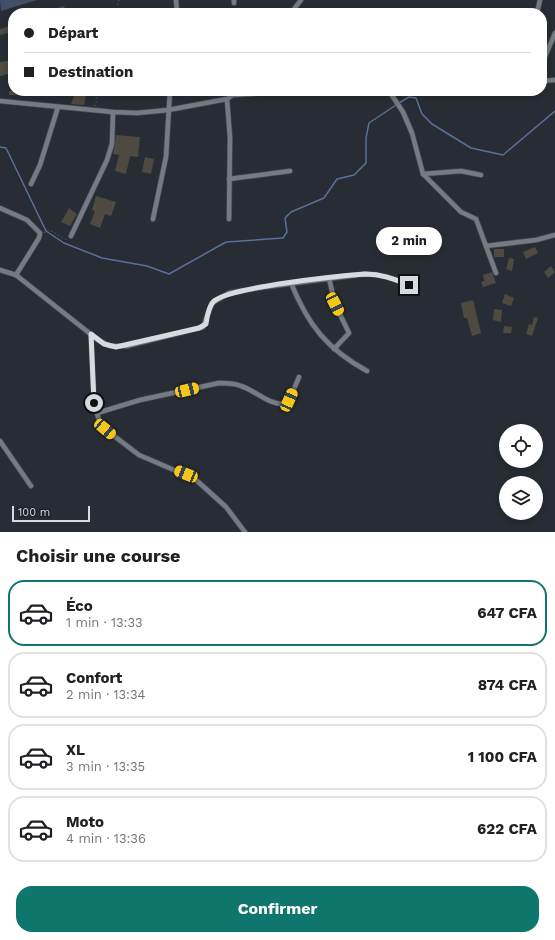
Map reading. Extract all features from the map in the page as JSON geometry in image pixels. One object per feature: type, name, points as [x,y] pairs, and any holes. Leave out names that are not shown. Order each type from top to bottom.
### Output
[{"type":"street","points":[[547,52],[555,33]]},
{"type":"street","points":[[153,219],[164,170],[169,96]]},
{"type":"street","points":[[0,101],[113,112],[168,110],[227,99],[232,96]]},
{"type":"street","points":[[392,96],[403,112],[408,124],[423,174],[460,212],[476,219],[496,273]]},
{"type":"street","points":[[227,99],[230,138],[228,219]]},
{"type":"street","points":[[31,184],[40,165],[58,106]]},
{"type":"street","points":[[71,236],[107,160],[112,144],[113,112]]},
{"type":"street","points":[[229,179],[290,171]]},
{"type":"street","points":[[423,174],[460,171],[481,175]]},
{"type":"street","points":[[0,208],[27,220],[40,233],[39,238],[16,275]]},
{"type":"street","points":[[486,246],[540,239],[555,235]]},
{"type":"street","points":[[0,270],[16,275],[104,344],[116,347],[199,328],[206,324],[209,309],[212,303],[218,298],[229,294],[291,283],[377,274],[391,277],[409,285]]},
{"type":"street","points":[[329,278],[335,304],[349,333],[334,349]]},
{"type":"street","points":[[291,283],[305,315],[334,349],[350,362],[367,371]]},
{"type":"street","points":[[91,334],[94,403],[105,429],[139,455],[195,479],[226,507],[245,532]]},
{"type":"street","points":[[97,413],[140,400],[219,383],[230,383],[242,386],[269,400],[285,404],[289,400],[299,377]]},
{"type":"street","points":[[0,441],[31,486]]},
{"type":"path","points":[[94,110],[98,96]]},
{"type":"path","points":[[44,233],[49,230],[69,241],[71,236]]},
{"type":"shaded area","points":[[0,0],[37,0],[8,8],[1,11]]},
{"type":"building","points":[[8,27],[8,33],[0,35],[0,29]]},
{"type":"building","points":[[8,61],[8,74],[0,76],[0,62]]},
{"type":"building","points":[[74,96],[86,96],[84,105],[71,104]]},
{"type":"building","points":[[116,135],[140,137],[138,157],[130,156],[126,174],[115,171],[119,155],[113,154]]},
{"type":"building","points":[[145,157],[154,159],[151,174],[142,172]]},
{"type":"building","points":[[96,196],[116,202],[111,216],[105,214],[100,228],[90,224],[95,211],[92,210]]},
{"type":"building","points":[[69,208],[77,214],[70,226],[61,222]]},
{"type":"building","points":[[535,247],[538,253],[526,259],[523,252]]},
{"type":"building","points":[[494,249],[504,249],[504,257],[494,257]]},
{"type":"building","points":[[509,258],[514,259],[512,271],[506,269]]},
{"type":"building","points":[[551,266],[555,272],[548,278],[544,272]]},
{"type":"building","points":[[492,272],[496,283],[483,287],[481,282],[484,281],[483,275]]},
{"type":"building","points":[[505,294],[514,298],[511,306],[502,303]]},
{"type":"building","points":[[473,300],[481,333],[472,336],[467,318],[464,318],[461,303]]},
{"type":"building","points":[[494,309],[502,310],[501,322],[493,320]]},
{"type":"building","points":[[534,317],[538,318],[532,336],[526,334],[529,324],[532,325]]},
{"type":"building","points":[[504,326],[512,327],[511,333],[503,333]]},
{"type":"waterway","points":[[399,103],[409,97],[416,98],[422,114],[432,124],[471,148],[503,155],[555,111]]},
{"type":"waterway","points":[[0,147],[6,148],[46,231],[64,243],[102,258],[147,266],[169,274],[226,242],[283,238],[287,232],[285,218],[291,212],[324,198],[337,179],[354,175],[366,163],[366,138],[369,123],[396,105]]},
{"type":"route","points":[[94,403],[91,334],[104,344],[116,347],[127,346],[203,327],[206,324],[209,309],[212,303],[218,298],[229,294],[264,287],[365,274],[377,274],[391,277],[409,285]]}]
